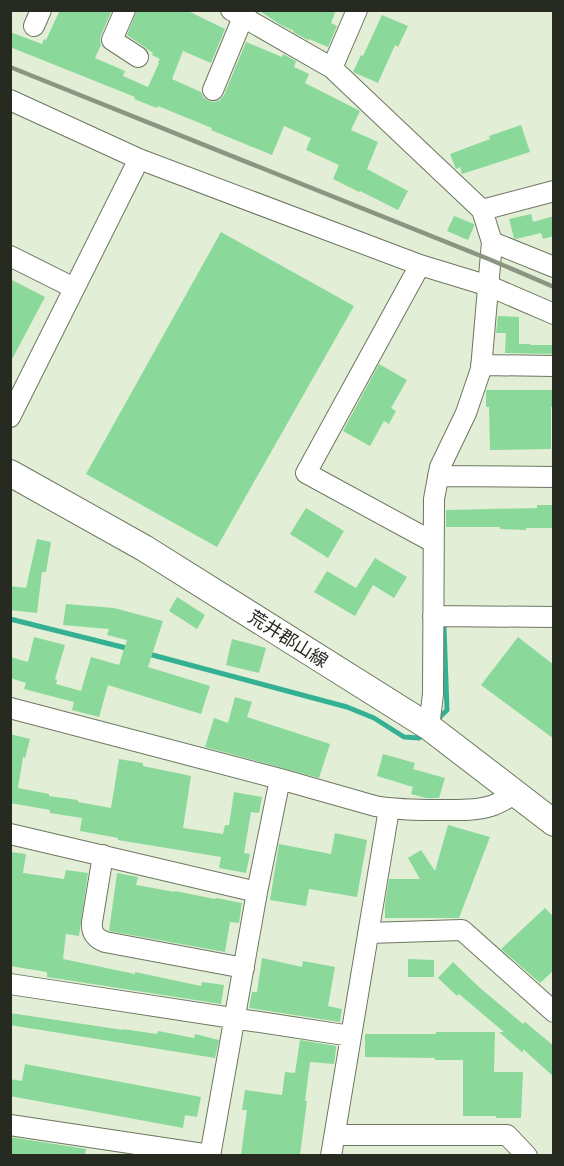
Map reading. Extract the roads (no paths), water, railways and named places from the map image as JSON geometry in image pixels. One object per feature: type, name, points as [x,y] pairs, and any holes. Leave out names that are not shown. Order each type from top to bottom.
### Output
[{"type":"main road","name":"荒井郡山線","points":[[10,473],[144,548],[429,727],[554,823]]},
{"type":"street","points":[[125,10],[112,40],[138,57]]},
{"type":"street","points":[[332,68],[357,10]]},
{"type":"street","points":[[213,90],[240,13],[332,68],[482,210],[492,242],[481,365],[469,406],[440,467],[434,500],[433,694],[429,727]]},
{"type":"street","points":[[10,100],[139,159],[420,265],[489,286],[554,314]]},
{"type":"street","points":[[10,417],[139,159]]},
{"type":"street","points":[[482,210],[554,191]]},
{"type":"street","points":[[492,242],[554,267]]},
{"type":"street","points":[[10,256],[74,288]]},
{"type":"street","points":[[420,265],[306,473],[433,542]]},
{"type":"street","points":[[481,365],[554,366]]},
{"type":"street","points":[[438,476],[554,477]]},
{"type":"street","points":[[433,616],[554,617]]},
{"type":"street","points":[[10,708],[389,809],[478,809],[501,802],[516,793]]},
{"type":"street","points":[[10,1125],[210,1155],[257,892],[280,779]]},
{"type":"street","points":[[332,1155],[389,809]]},
{"type":"street","points":[[10,834],[257,892]]},
{"type":"street","points":[[103,855],[91,928],[97,939],[244,969]]},
{"type":"street","points":[[368,933],[462,930],[554,1012]]},
{"type":"street","points":[[10,984],[351,1036]]},
{"type":"street","points":[[335,1135],[507,1135],[527,1155]]},
{"type":"waterway","points":[[10,619],[130,649]]},
{"type":"waterway","points":[[435,722],[447,710],[444,627],[448,619]]},
{"type":"waterway","points":[[145,653],[347,707],[374,718],[404,737],[419,738],[425,733]]},
{"type":"railway","points":[[10,67],[554,287]]}]
